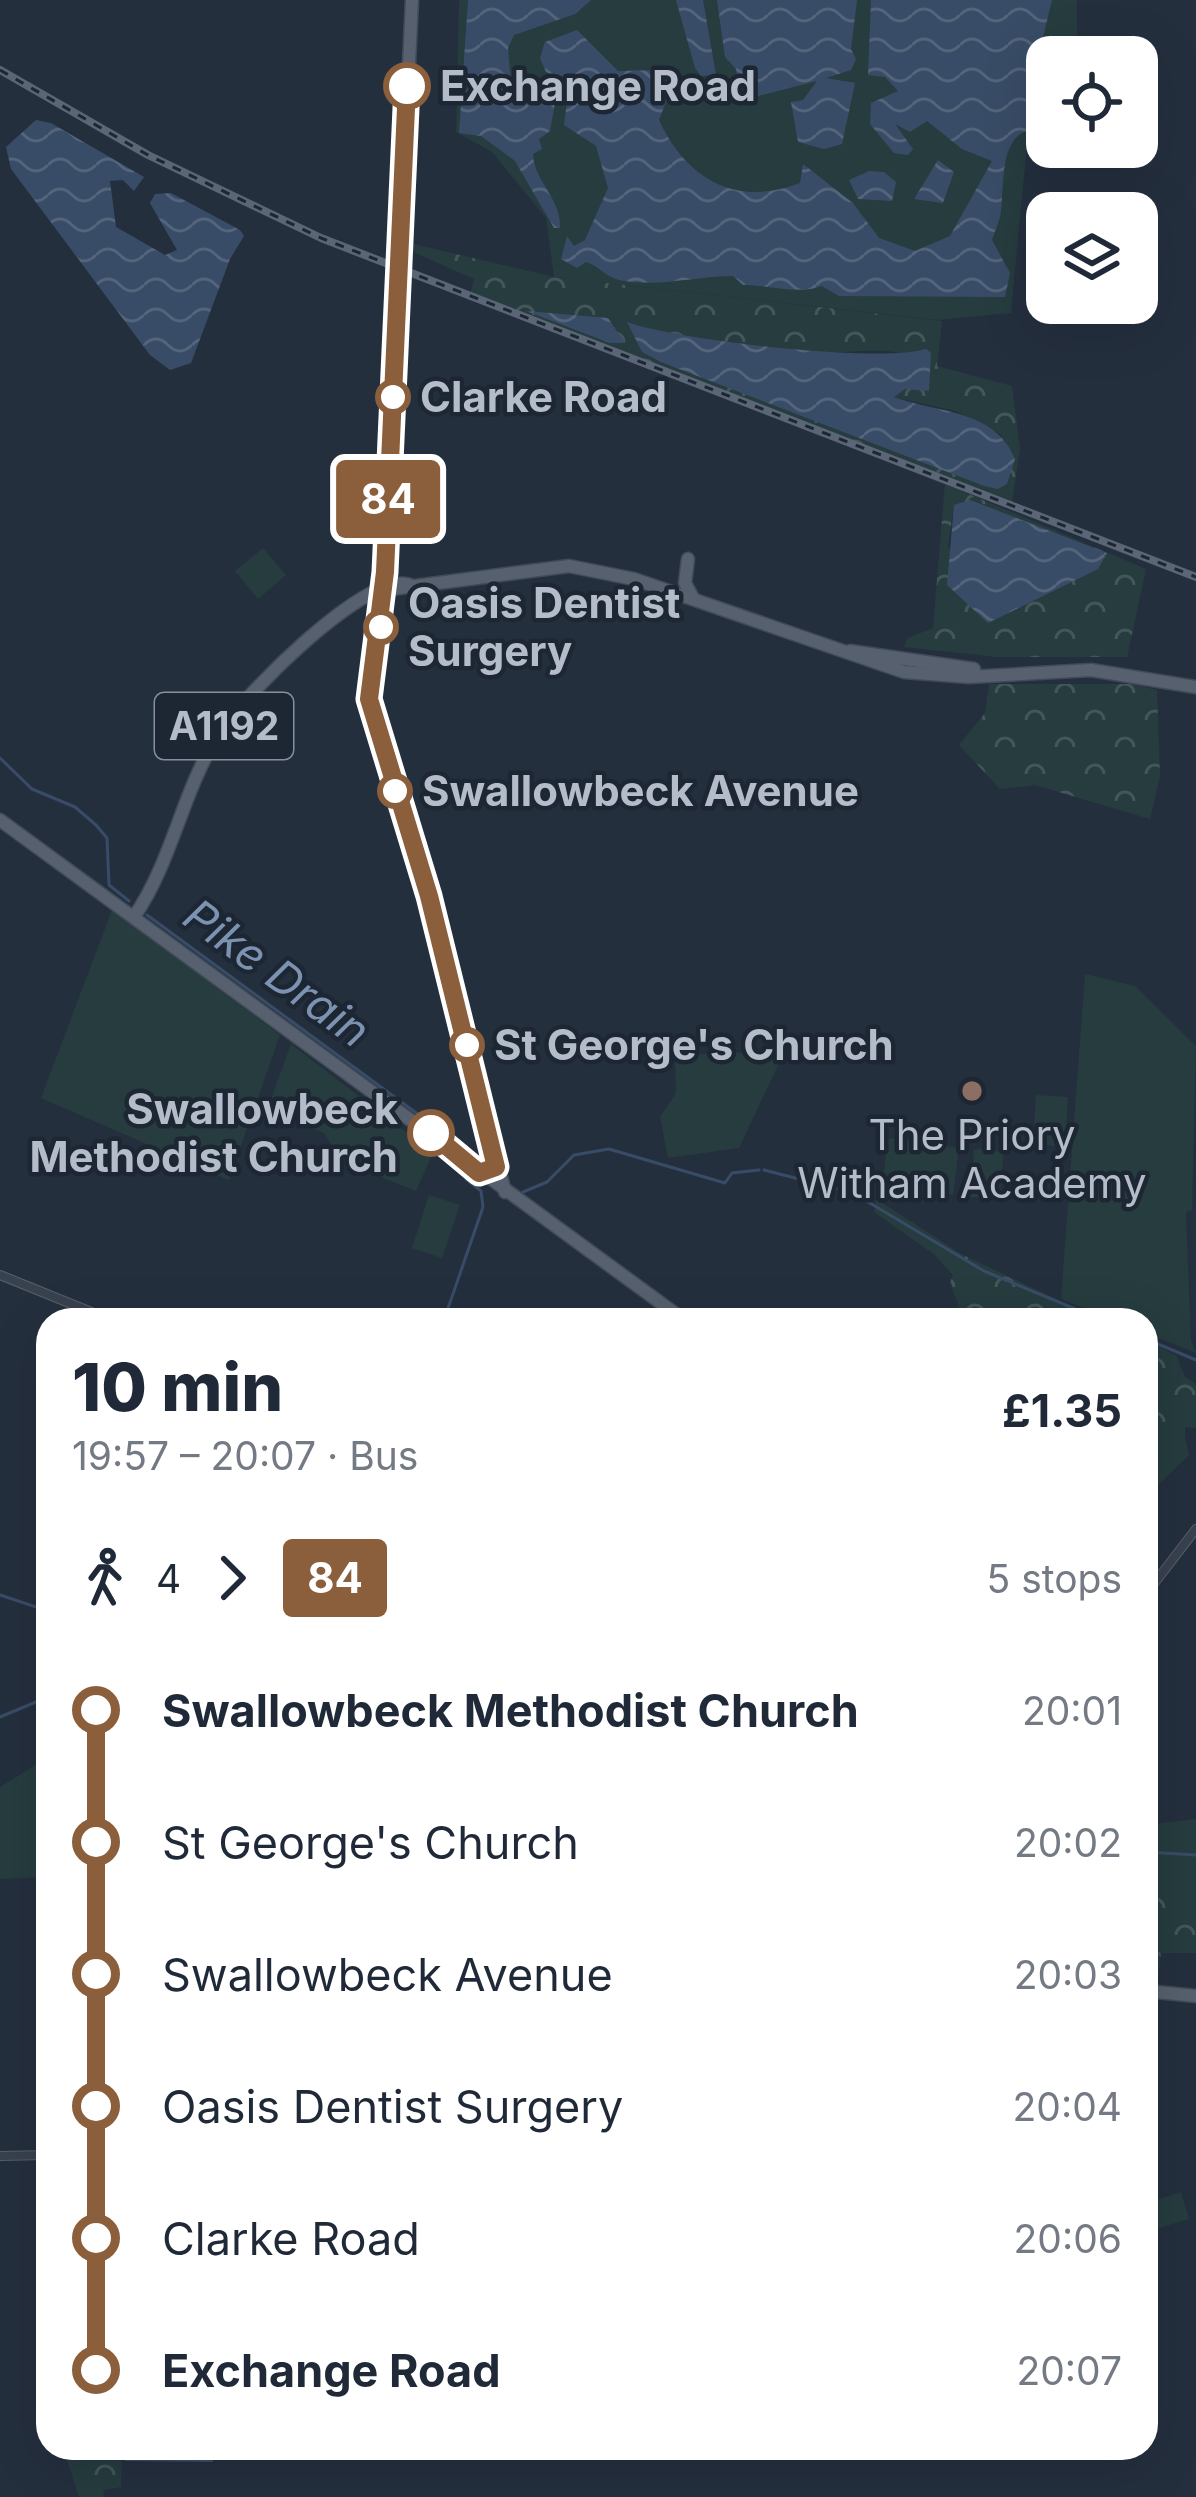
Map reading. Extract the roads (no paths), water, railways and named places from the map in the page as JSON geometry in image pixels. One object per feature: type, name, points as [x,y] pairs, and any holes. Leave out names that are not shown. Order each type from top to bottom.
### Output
[{"type":"main road","points":[[412,0],[384,590],[369,683],[373,724],[429,896],[505,1192]]},
{"type":"main road","points":[[688,559],[685,581],[693,598],[850,651],[1005,673]]},
{"type":"main road","name":"A1192","points":[[134,917],[163,872],[200,769],[230,717],[348,606],[384,590],[555,565],[634,579],[693,598]]},
{"type":"main road","points":[[850,651],[853,658],[904,672],[981,676],[1111,671],[1196,686]]},
{"type":"main road","points":[[876,652],[904,672]]},
{"type":"main road","points":[[0,820],[667,1308]]},
{"type":"main road","points":[[479,1173],[491,1172],[497,1162]]},
{"type":"main road","points":[[1158,1992],[1196,1996]]},
{"type":"street","points":[[0,1275],[81,1308]]},
{"type":"street","points":[[1158,1578],[1196,1529]]},
{"type":"street","points":[[0,2156],[36,2155]]},
{"type":"water","points":[[468,0],[591,0],[575,14],[514,35],[508,48],[512,96],[536,87],[555,103],[550,131],[539,139],[542,149],[533,154],[557,208],[560,228],[554,228],[515,161],[481,136],[459,133]]},
{"type":"water","points":[[676,0],[703,0],[716,75],[701,76],[695,68]]},
{"type":"water","points":[[717,0],[857,0],[851,49],[856,59],[851,70],[826,78],[855,83],[842,144],[824,149],[798,142],[791,102],[803,100],[817,81],[758,96],[738,84],[736,69],[725,57]]},
{"type":"water","points":[[871,0],[1052,0],[1043,36],[1026,36],[1026,132],[1019,135],[1007,156],[992,240],[1010,273],[1005,297],[839,296],[822,286],[794,290],[743,285],[733,276],[634,282],[614,279],[586,262],[577,268],[561,259],[567,236],[574,246],[585,240],[608,188],[596,146],[564,125],[568,93],[563,80],[546,72],[540,58],[545,42],[577,30],[618,71],[665,70],[669,94],[659,120],[683,158],[716,183],[734,190],[777,190],[800,183],[803,164],[853,203],[879,238],[915,251],[950,236],[992,161],[962,149],[927,121],[910,132],[895,124],[913,149],[908,155],[894,153],[870,124],[871,103],[898,91],[885,77],[868,75]]},
{"type":"water","points":[[36,120],[51,123],[144,177],[134,191],[123,180],[110,181],[116,227],[165,255],[177,250],[150,203],[155,194],[171,193],[244,236],[230,259],[191,363],[170,370],[150,355],[11,169],[6,147]]},
{"type":"water","points":[[938,160],[954,172],[943,203],[914,199]]},
{"type":"water","points":[[869,171],[884,172],[896,182],[892,201],[858,199],[849,180]]},
{"type":"water","points":[[526,311],[608,318],[625,343],[610,343]]},
{"type":"water","points":[[627,322],[686,336],[776,348],[866,354],[926,349],[931,353],[929,391],[905,389],[894,397],[963,415],[994,430],[1015,459],[1007,484],[998,489],[984,486],[661,362],[642,352]]},
{"type":"water","points":[[970,500],[1107,553],[1098,569],[988,623],[947,585],[954,505]]},
{"type":"water","points":[[213,2460],[213,2462],[125,2461]]},
{"type":"waterway","name":"Pike Drain","points":[[0,758],[32,789],[75,807],[96,825],[107,838],[109,885],[129,901]]},
{"type":"waterway","name":"Pike Drain","points":[[147,915],[487,1165]]},
{"type":"waterway","name":"Pike Drain","points":[[523,1192],[547,1182],[574,1155],[609,1149],[725,1183],[732,1173],[759,1170]]},
{"type":"waterway","name":"Pike Drain","points":[[764,1170],[853,1193],[984,1271],[1073,1308]]},
{"type":"waterway","points":[[448,1308],[483,1207],[481,1191],[466,1179]]},
{"type":"waterway","name":"Pike Drain","points":[[1158,1344],[1196,1360]]},
{"type":"waterway","points":[[0,1595],[36,1607]]},
{"type":"waterway","points":[[0,1717],[36,1702]]},
{"type":"waterway","points":[[1158,1853],[1196,1855]]},
{"type":"railway","points":[[0,70],[148,155],[321,238],[1196,577]]},
{"type":"place","name":"Exchange Road","points":[[407,86]]},
{"type":"place","name":"Clarke Road","points":[[393,397]]},
{"type":"place","name":"Oasis Dentist Surgery","points":[[381,627]]},
{"type":"place","name":"Swallowbeck Avenue","points":[[395,791]]},
{"type":"place","name":"St George's Church","points":[[467,1045]]},
{"type":"place","name":"The Priory Witham Academy","points":[[972,1091]]},
{"type":"place","name":"Swallowbeck Methodist Church","points":[[431,1133]]}]
